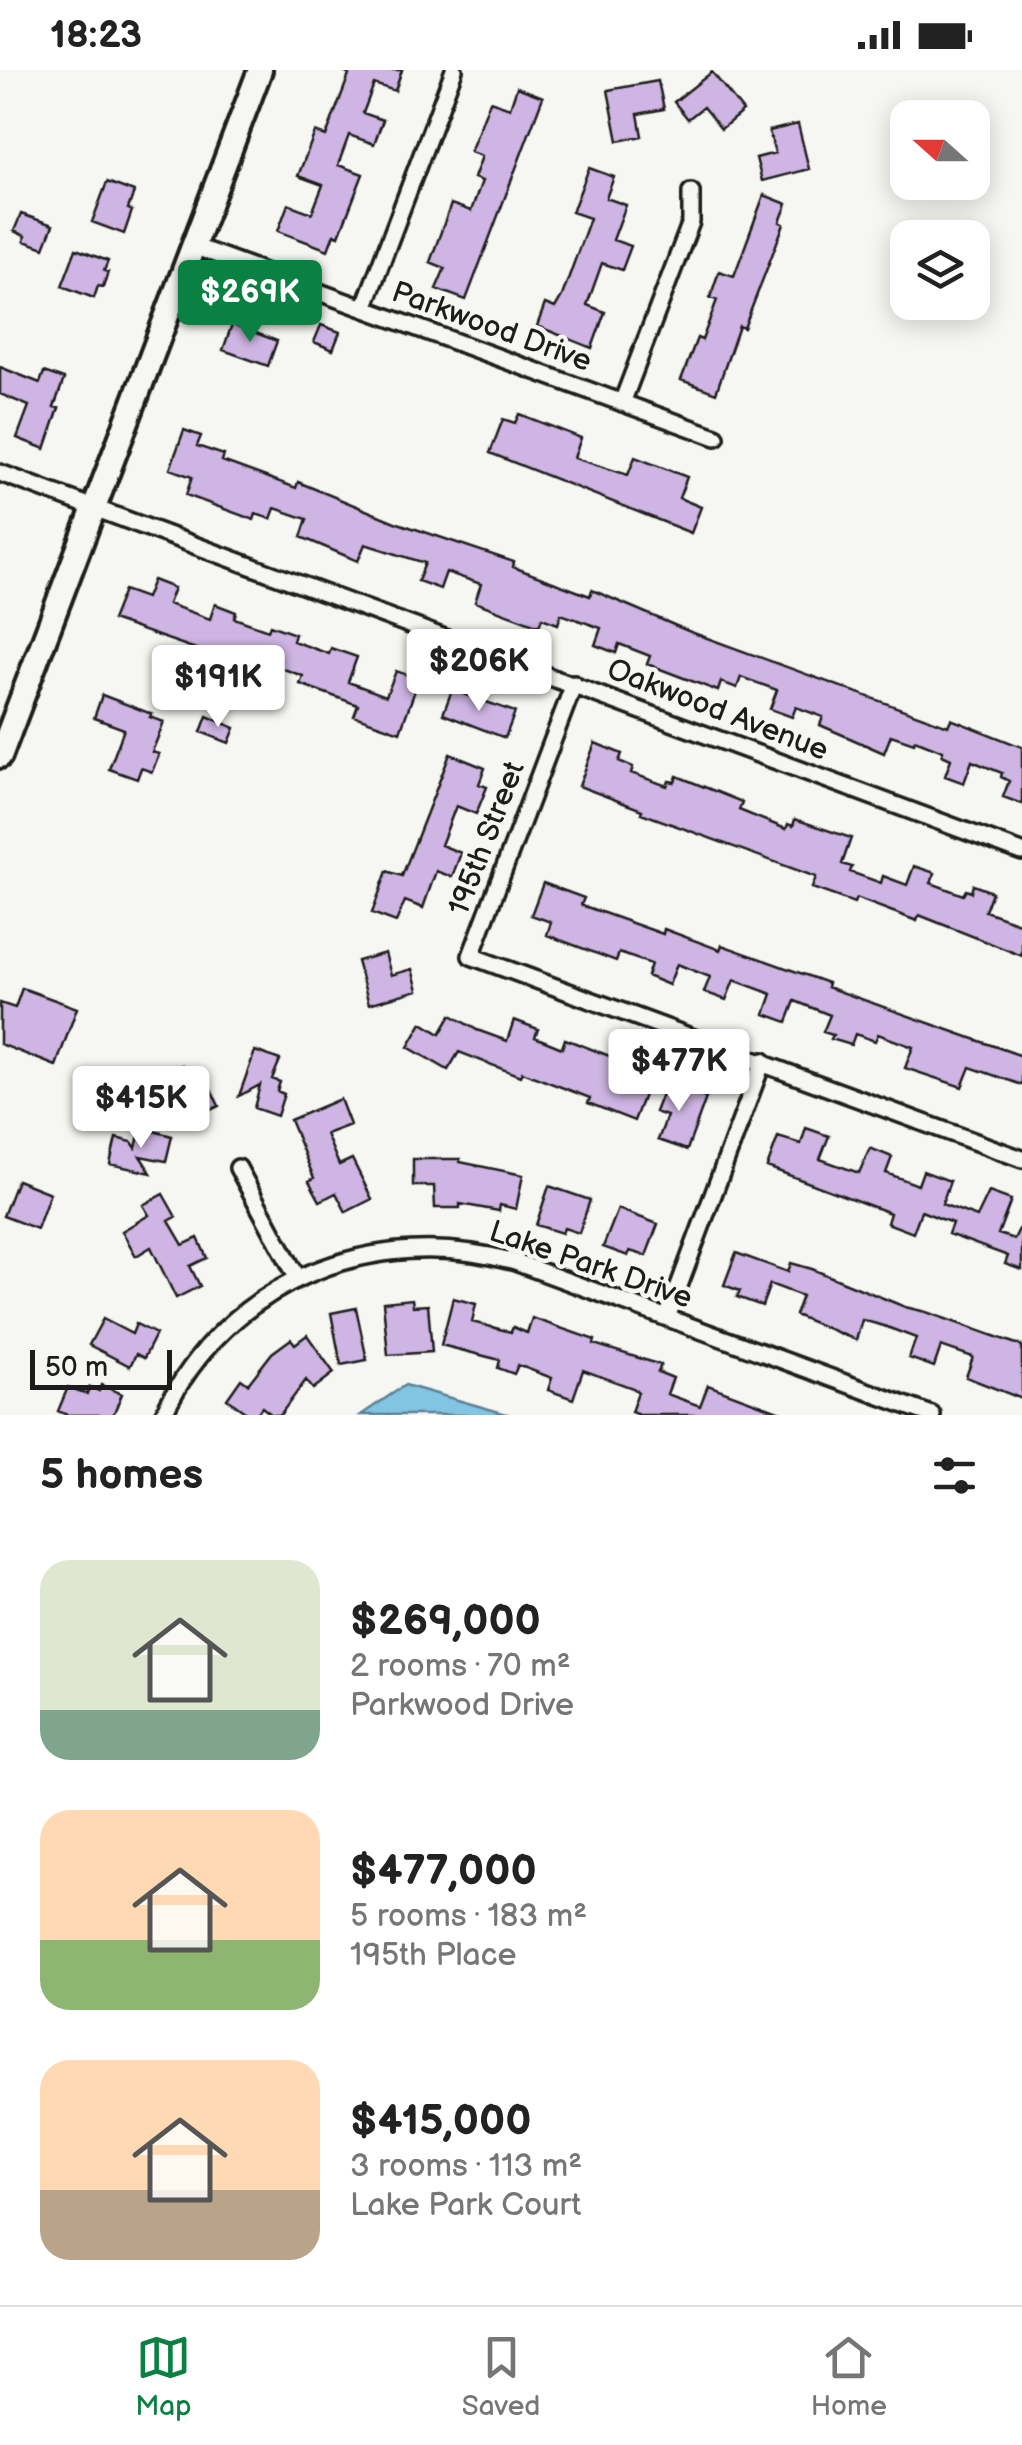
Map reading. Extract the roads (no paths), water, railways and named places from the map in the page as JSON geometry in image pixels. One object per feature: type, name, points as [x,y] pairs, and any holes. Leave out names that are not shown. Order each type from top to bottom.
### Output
[{"type":"main road","points":[[0,756],[260,70]]},
{"type":"street","points":[[364,308],[454,70]]},
{"type":"street","points":[[622,403],[691,222],[691,192]]},
{"type":"street","name":"Parkwood Drive","points":[[193,246],[716,437]]},
{"type":"street","name":"Oakwood Avenue","points":[[0,473],[1022,852]]},
{"type":"street","name":"195th Street","points":[[574,684],[471,956],[763,1061]]},
{"type":"street","points":[[667,1318],[763,1061],[1022,1159]]},
{"type":"street","points":[[238,1168],[296,1277]]},
{"type":"street","name":"Lake Park Drive","points":[[162,1415],[182,1380],[226,1327],[296,1277],[363,1254],[451,1248],[515,1262],[932,1415]]},
{"type":"water","points":[[405,1385],[510,1415],[361,1415]]}]
